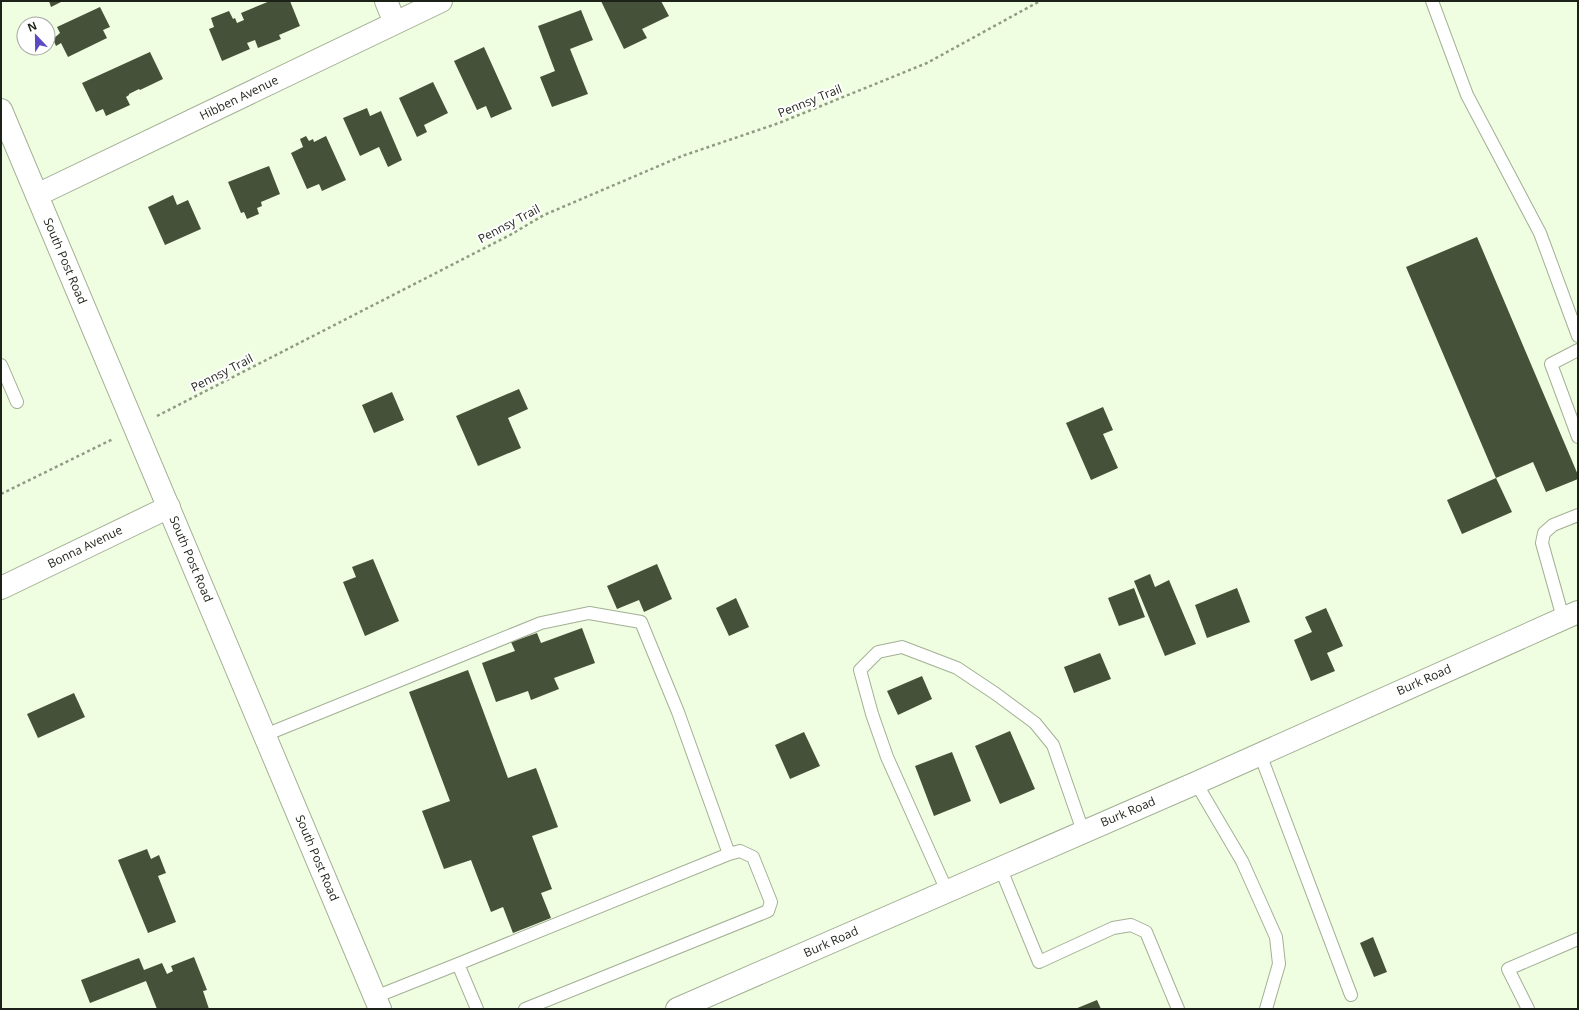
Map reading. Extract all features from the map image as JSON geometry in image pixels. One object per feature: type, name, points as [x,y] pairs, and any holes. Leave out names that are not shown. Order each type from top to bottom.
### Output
[{"type":"street","points":[[386,1],[395,23]]},
{"type":"street","name":"Hibben Avenue","points":[[37,195],[441,1]]},
{"type":"street","name":"South Post Road","points":[[1,110],[136,427],[377,1003]]},
{"type":"street","name":"Bonna Avenue","points":[[1,588],[169,507]]},
{"type":"street","name":"Burk Road","points":[[677,1009],[1000,867],[1196,783],[1570,615]]},
{"type":"lane","points":[[1432,1],[1467,96],[1540,234],[1578,336]]},
{"type":"lane","points":[[1578,350],[1551,364],[1578,436]]},
{"type":"lane","points":[[1,365],[17,402]]},
{"type":"lane","points":[[1570,615],[1542,543],[1544,533],[1553,525],[1578,516]]},
{"type":"lane","points":[[265,735],[541,623],[590,613],[640,622],[678,712],[729,854]]},
{"type":"lane","points":[[948,891],[887,757],[872,714],[860,670],[878,652],[902,648],[957,668],[1035,723],[1054,745],[1083,831]]},
{"type":"lane","points":[[1260,754],[1351,995]]},
{"type":"lane","points":[[1196,783],[1242,860],[1276,937],[1279,964],[1266,1009]]},
{"type":"lane","points":[[377,1003],[458,964],[729,854],[740,851],[752,857],[771,902],[768,911],[526,1009]]},
{"type":"lane","points":[[1000,867],[1039,962],[1113,928],[1131,925],[1146,932],[1178,1009]]},
{"type":"lane","points":[[1528,1009],[1508,969],[1578,939]]},
{"type":"lane","points":[[458,964],[477,1009]]},
{"type":"path","name":"Pennsy Trail","points":[[1,494],[136,427],[510,235],[544,215],[682,156],[779,123],[927,63],[1040,1]]},
{"type":"building","points":[[49,1],[63,1],[51,7]]},
{"type":"building","points":[[270,1],[290,1],[300,26],[279,35],[281,39],[258,48],[255,40],[247,43],[250,49],[222,61],[209,29],[214,27],[211,18],[229,11],[237,23],[244,20],[241,13]]},
{"type":"building","points":[[601,1],[661,1],[669,16],[642,29],[647,38],[624,49]]},
{"type":"building","points":[[100,7],[110,27],[103,30],[107,38],[68,57],[61,43],[56,46],[56,36],[60,33],[57,27]]},
{"type":"building","points":[[581,10],[593,40],[570,49],[588,94],[552,107],[540,77],[555,71],[538,26]]},
{"type":"building","points":[[484,47],[512,109],[491,118],[486,106],[477,110],[454,61]]},
{"type":"building","points":[[150,52],[163,79],[129,94],[126,97],[130,105],[106,116],[103,109],[96,112],[82,83]]},
{"type":"building","points":[[433,82],[448,113],[424,125],[427,132],[417,137],[399,98]]},
{"type":"building","points":[[367,108],[370,116],[381,111],[402,160],[388,167],[379,147],[360,156],[343,118]]},
{"type":"building","points":[[306,136],[309,141],[313,139],[314,142],[326,136],[346,180],[322,191],[319,184],[307,189],[291,153],[303,147],[300,139]]},
{"type":"building","points":[[269,166],[280,194],[261,202],[262,206],[257,208],[259,214],[247,219],[244,212],[241,213],[228,182]]},
{"type":"building","points":[[173,195],[177,205],[188,200],[201,229],[165,245],[148,207]]},
{"type":"building","points":[[1477,237],[1578,475],[1578,479],[1546,492],[1533,462],[1496,478],[1406,267]]},
{"type":"building","points":[[519,389],[528,409],[508,418],[521,448],[478,466],[456,416]]},
{"type":"building","points":[[392,392],[404,420],[374,433],[362,405]]},
{"type":"building","points":[[1103,407],[1113,430],[1103,434],[1118,468],[1091,480],[1066,423]]},
{"type":"building","points":[[1496,478],[1512,512],[1462,534],[1447,500]]},
{"type":"building","points":[[373,559],[399,621],[365,636],[343,582],[356,577],[352,567]]},
{"type":"building","points":[[657,564],[672,599],[644,612],[639,600],[617,609],[607,586]]},
{"type":"building","points":[[1150,574],[1155,587],[1169,580],[1196,644],[1165,656],[1134,581]]},
{"type":"building","points":[[1134,588],[1145,617],[1119,626],[1108,598]]},
{"type":"building","points":[[1237,588],[1250,622],[1207,638],[1195,605]]},
{"type":"building","points":[[736,598],[749,627],[729,636],[716,608]]},
{"type":"building","points":[[1326,608],[1343,646],[1327,653],[1335,671],[1311,681],[1294,640],[1312,632],[1305,617]]},
{"type":"building","points":[[582,628],[595,663],[554,678],[559,689],[531,700],[528,691],[496,702],[482,663],[515,651],[511,642],[537,633],[541,643]]},
{"type":"building","points":[[1100,653],[1111,679],[1074,693],[1064,667]]},
{"type":"building","points":[[468,670],[508,778],[536,768],[558,827],[532,836],[552,889],[541,893],[551,918],[513,933],[503,907],[491,912],[471,860],[444,869],[422,811],[450,801],[409,692]]},
{"type":"building","points":[[922,676],[932,699],[898,715],[887,691]]},
{"type":"building","points":[[74,693],[85,717],[38,738],[27,714]]},
{"type":"building","points":[[1010,731],[1035,789],[1000,804],[975,746]]},
{"type":"building","points":[[804,732],[820,766],[790,779],[775,745]]},
{"type":"building","points":[[952,752],[971,801],[934,816],[915,766]]},
{"type":"building","points":[[147,849],[151,859],[159,855],[166,873],[158,876],[176,922],[148,933],[118,860]]},
{"type":"building","points":[[1373,937],[1387,972],[1374,977],[1360,943]]},
{"type":"building","points":[[194,957],[207,990],[203,991],[209,1009],[157,1009],[146,981],[90,1003],[81,980],[139,958],[144,970],[162,963],[167,974],[173,971],[171,966]]},
{"type":"building","points":[[1097,1000],[1101,1009],[1075,1009]]}]
